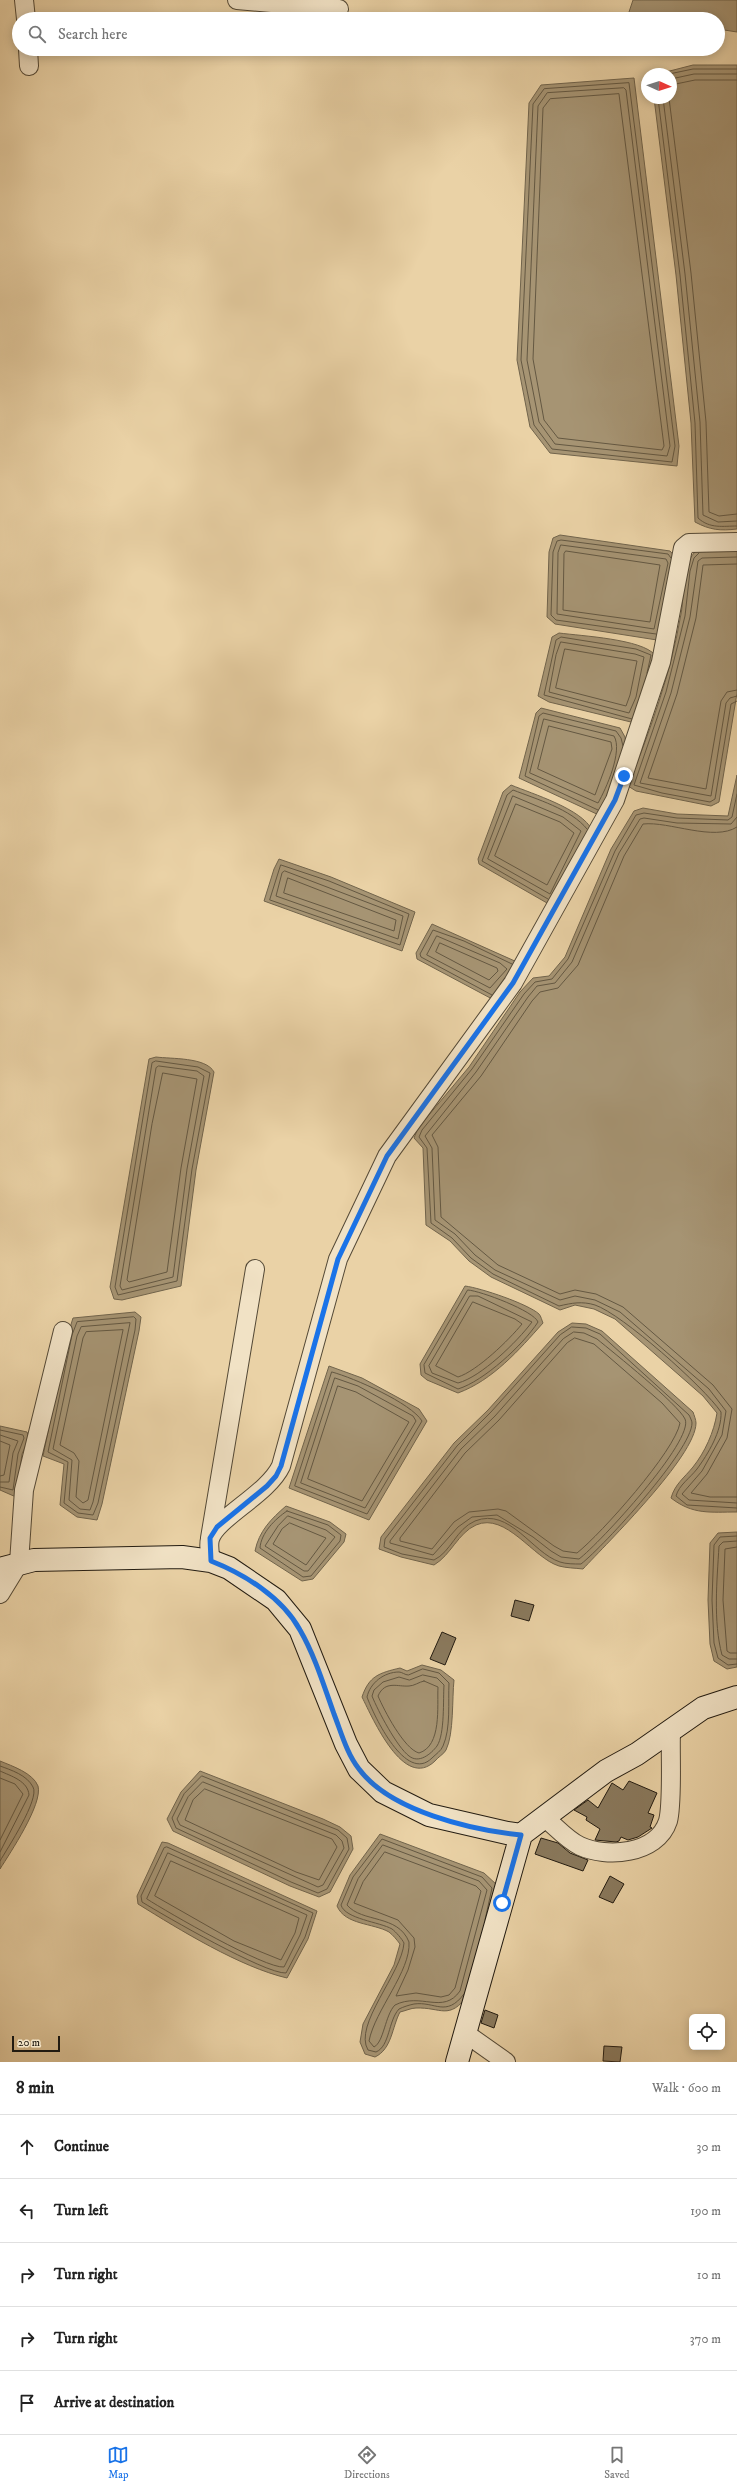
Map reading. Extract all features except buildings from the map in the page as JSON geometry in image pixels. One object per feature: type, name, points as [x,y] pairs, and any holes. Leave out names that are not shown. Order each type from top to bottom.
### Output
[{"type":"main road","points":[[9,1566],[34,1560],[152,1557],[197,1558],[211,1561],[247,1579],[289,1614],[309,1646],[346,1744],[359,1769],[383,1792],[428,1815],[521,1835]]},
{"type":"main road","points":[[457,2062],[521,1835],[606,1771],[671,1732],[703,1708],[737,1697]]},
{"type":"street","points":[[24,0],[25,12]]},
{"type":"street","points":[[237,0],[339,9]]},
{"type":"street","points":[[210,1538],[217,1527],[276,1476],[338,1259],[387,1156],[513,983],[615,800],[661,662],[683,548],[689,543],[737,542]]},
{"type":"street","points":[[211,1561],[210,1538],[255,1269]]},
{"type":"street","points":[[0,1594],[9,1566],[24,1490],[63,1331]]},
{"type":"street","points":[[544,1817],[578,1845],[590,1850],[602,1853],[619,1852],[646,1846],[659,1834],[668,1820],[671,1732]]},
{"type":"street","points":[[465,2033],[506,2062]]},
{"type":"water","points":[[633,0],[737,0],[737,32],[725,30],[725,12],[629,12]]},
{"type":"water","points":[[693,65],[737,65],[737,529],[731,530],[710,528],[695,522],[691,423],[676,275],[655,104],[677,104],[677,69]]},
{"type":"water","points":[[634,78],[679,446],[677,466],[550,453],[530,427],[517,360],[529,103],[541,85]]},
{"type":"water","points":[[560,535],[670,551],[678,560],[657,640],[555,624],[547,617],[549,552],[553,538]]},
{"type":"water","points":[[698,549],[737,549],[737,693],[719,802],[711,806],[636,791],[628,786],[652,723],[666,680],[681,614],[684,579],[688,563],[692,555]]},
{"type":"water","points":[[559,633],[625,642],[638,645],[655,655],[635,723],[549,702],[538,696],[552,637]]},
{"type":"water","points":[[541,708],[620,728],[625,737],[627,750],[601,816],[519,778],[536,713]]},
{"type":"water","points":[[737,775],[737,1512],[710,1512],[694,1510],[671,1498],[677,1485],[693,1467],[705,1448],[714,1427],[717,1413],[703,1396],[615,1319],[594,1309],[575,1305],[560,1310],[491,1277],[469,1261],[450,1241],[426,1225],[423,1148],[414,1138],[418,1128],[469,1067],[520,992],[533,978],[549,976],[565,957],[611,849],[634,811],[643,808],[677,814],[728,816]]},
{"type":"water","points":[[511,785],[568,809],[587,822],[592,830],[554,903],[547,903],[479,864],[478,859],[503,792]]},
{"type":"water","points":[[279,859],[331,877],[415,912],[402,951],[264,901],[274,869]]},
{"type":"water","points":[[432,924],[517,962],[494,1000],[417,959],[416,953]]},
{"type":"water","points":[[156,1057],[196,1061],[210,1067],[214,1072],[196,1170],[181,1286],[122,1300],[114,1299],[110,1287],[149,1059]]},
{"type":"water","points":[[465,1286],[493,1293],[515,1301],[539,1314],[543,1323],[525,1344],[505,1363],[483,1380],[458,1393],[427,1380],[421,1375],[420,1364]]},
{"type":"water","points":[[135,1312],[141,1317],[139,1331],[102,1504],[97,1520],[77,1517],[60,1505],[64,1464],[43,1456],[68,1334],[73,1318]]},
{"type":"water","points":[[572,1323],[586,1324],[602,1331],[693,1412],[696,1423],[692,1438],[682,1456],[667,1477],[583,1569],[559,1566],[539,1554],[509,1530],[498,1525],[487,1523],[476,1525],[464,1533],[445,1556],[434,1565],[401,1557],[379,1549],[381,1537],[454,1443],[488,1410],[558,1332]]},
{"type":"water","points":[[329,1366],[362,1378],[419,1409],[427,1421],[369,1520],[289,1488]]},
{"type":"water","points":[[0,1426],[27,1432],[29,1438],[22,1454],[16,1497],[0,1490]]},
{"type":"water","points":[[286,1506],[330,1522],[346,1534],[344,1542],[313,1579],[302,1581],[255,1551],[259,1537],[266,1526]]},
{"type":"water","points":[[737,1532],[737,1667],[727,1669],[714,1661],[710,1644],[708,1600],[710,1543],[718,1533]]},
{"type":"water","points":[[422,1665],[441,1670],[454,1680],[452,1726],[449,1743],[444,1753],[435,1761],[423,1768],[412,1767],[401,1760],[382,1735],[362,1697],[368,1684],[376,1676],[400,1668],[407,1671]]},
{"type":"water","points":[[0,1761],[22,1770],[32,1777],[38,1786],[38,1794],[36,1804],[25,1828],[0,1869]]},
{"type":"water","points":[[200,1771],[323,1819],[340,1827],[351,1836],[353,1849],[330,1892],[319,1897],[290,1886],[173,1831],[167,1819],[181,1792]]},
{"type":"water","points":[[380,1834],[484,1873],[497,1885],[468,1995],[455,2008],[450,2010],[444,2011],[425,2008],[412,2008],[400,2012],[385,2049],[375,2057],[365,2054],[360,2042],[363,2024],[394,1965],[400,1944],[389,1932],[346,1917],[337,1906],[350,1875]]},
{"type":"water","points":[[162,1842],[168,1843],[317,1911],[308,1939],[287,1978],[269,1973],[230,1957],[191,1936],[138,1904],[137,1896]]},
{"type":"route","points":[[502,1903],[521,1835],[481,1828],[428,1815],[383,1792],[359,1769],[346,1744],[309,1646],[300,1629],[276,1600],[229,1568],[211,1561],[209,1550],[210,1538],[217,1527],[267,1486],[276,1476],[281,1466],[301,1386],[338,1259],[373,1184],[387,1156],[400,1137],[513,983],[538,942],[615,800],[624,776]]}]
